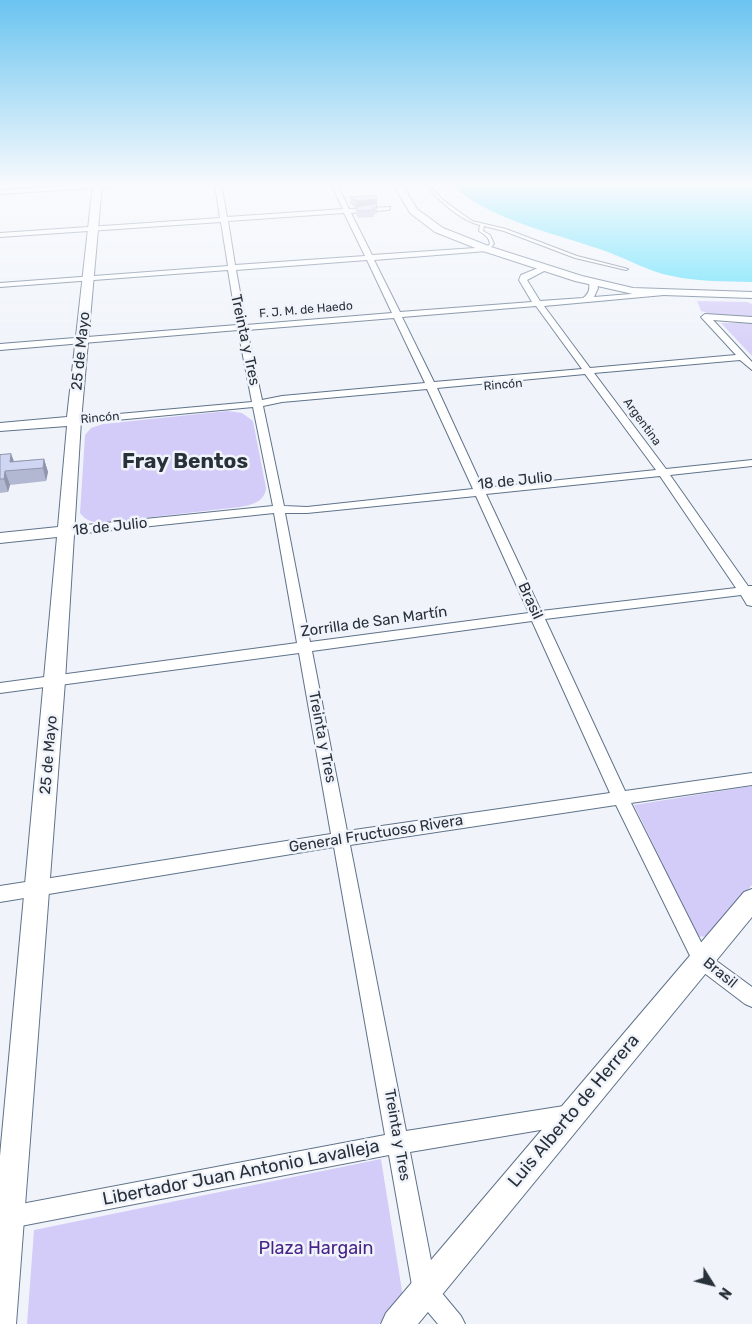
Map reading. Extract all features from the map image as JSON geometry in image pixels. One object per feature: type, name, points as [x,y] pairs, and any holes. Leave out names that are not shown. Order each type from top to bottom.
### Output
[{"type":"street","name":"25 de Mayo","points":[[0,1324],[5,1218],[38,889],[74,421],[91,246]]},
{"type":"street","name":"Treinta y Tres","points":[[227,246],[279,509],[425,1291]]},
{"type":"street","name":"Brasil","points":[[364,246],[620,796],[701,960],[752,998]]},
{"type":"street","points":[[479,246],[593,283],[633,291],[752,295]]},
{"type":"street","points":[[0,285],[487,249]]},
{"type":"street","name":"Argentina","points":[[543,268],[524,277],[523,280],[538,304],[661,469],[749,594]]},
{"type":"street","points":[[585,300],[590,297],[594,288],[593,283]]},
{"type":"street","name":"F. J. M. de Haedo","points":[[0,347],[681,292]]},
{"type":"street","points":[[748,362],[705,317],[752,320]]},
{"type":"street","name":"Rincón","points":[[0,427],[259,404],[281,406],[591,374],[748,362]]},
{"type":"street","name":"18 de Julio","points":[[0,538],[279,509],[307,510],[661,469],[752,456]]},
{"type":"street","name":"18 de Julio","points":[[661,469],[752,463]]},
{"type":"street","name":"Zorrilla de San Martín","points":[[0,688],[536,616],[749,594]]},
{"type":"street","name":"General Fructuoso Rivera","points":[[0,894],[620,796],[752,779]]},
{"type":"street","name":"Luis Alberto de Herrera","points":[[397,1324],[752,899]]},
{"type":"street","name":"Libertador Juan Antonio Lavalleja","points":[[5,1218],[398,1142],[571,1115]]},
{"type":"street","points":[[425,1291],[453,1324]]},
{"type":"lane","points":[[487,249],[490,246]]},
{"type":"lane","points":[[547,246],[576,257],[626,270]]},
{"type":"green space","points":[[697,301],[747,302],[752,304],[752,317],[717,316],[701,311]]},
{"type":"green space","points":[[721,323],[752,323],[752,356]]},
{"type":"green space","points":[[228,411],[242,413],[253,421],[266,488],[260,500],[240,507],[104,522],[89,521],[80,513],[85,435],[91,428],[103,424]]},
{"type":"green space","points":[[752,786],[752,885],[708,936],[698,937],[634,805]]},
{"type":"green space","name":"Plaza Hargain","points":[[381,1159],[403,1297],[379,1324],[27,1324],[34,1230]]},
{"type":"water","points":[[589,246],[752,246],[752,282],[712,281],[672,276],[640,266]]},
{"type":"building","points":[[11,454],[10,462],[44,459],[43,468],[5,471],[4,479],[0,479],[0,455]]},
{"type":"district","name":"Fray Bentos","points":[[185,462]]}]
